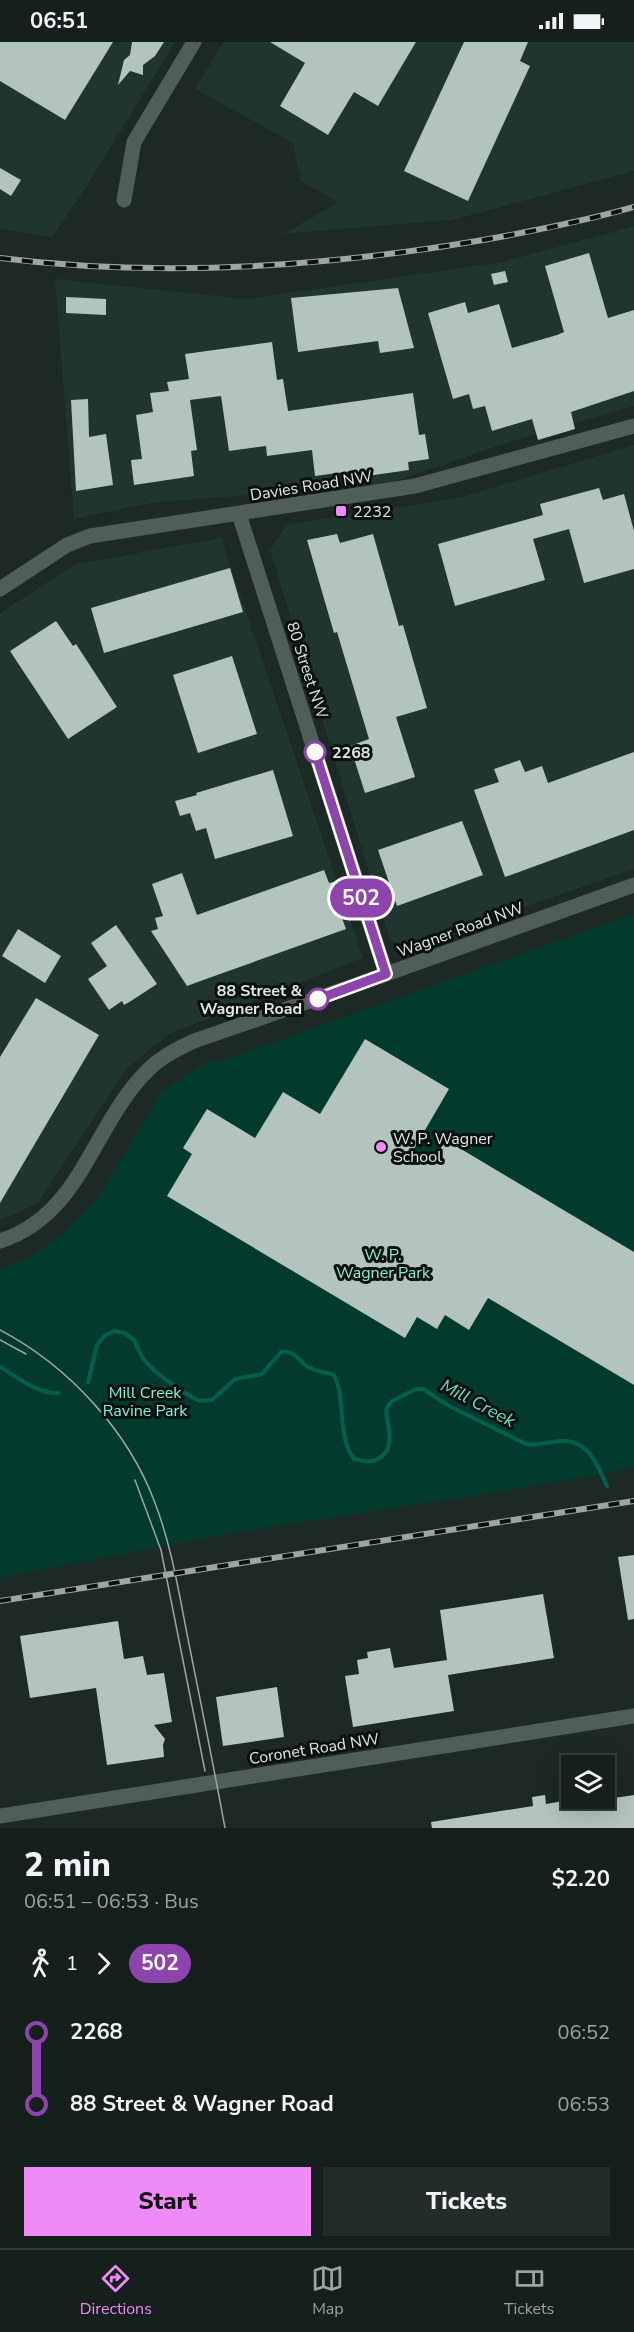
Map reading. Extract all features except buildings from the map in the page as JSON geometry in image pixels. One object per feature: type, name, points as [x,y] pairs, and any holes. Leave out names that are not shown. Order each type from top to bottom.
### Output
[{"type":"street","points":[[124,200],[134,142],[194,42]]},
{"type":"street","name":"Davies Road NW","points":[[0,589],[67,545],[90,536],[419,486],[634,426]]},
{"type":"street","name":"80 Street NW","points":[[239,514],[386,974]]},
{"type":"street","name":"Wagner Road NW","points":[[0,1241],[31,1227],[58,1204],[132,1088],[149,1069],[166,1056],[194,1041],[634,885]]},
{"type":"street","name":"Coronet Road NW","points":[[8,1820],[634,1716]]},
{"type":"shaded area","points":[[0,42],[175,42],[85,189],[52,237],[0,229]]},
{"type":"shaded area","points":[[223,42],[634,42],[634,171],[452,220],[284,234],[338,202],[301,181],[293,143],[195,89]]},
{"type":"shaded area","points":[[634,226],[634,406],[506,443],[387,484],[151,503],[74,519],[55,279],[245,299],[502,262]]},
{"type":"shaded area","points":[[634,445],[634,869],[407,948],[390,940],[270,550],[287,524],[462,497]]},
{"type":"shaded area","points":[[221,538],[363,958],[169,1034],[127,1068],[37,1204],[0,1220],[0,613],[76,564]]},
{"type":"green space","name":"W. P. Wagner Park","points":[[634,914],[634,1468],[498,1492],[230,1533],[0,1578],[0,1269],[30,1257],[62,1235],[95,1202],[162,1091],[205,1063],[218,1062]]},
{"type":"waterway","name":"Mill Creek","points":[[88,1382],[97,1345],[104,1336],[114,1331],[124,1333],[134,1340],[143,1359],[156,1372],[199,1401],[212,1400],[235,1379],[262,1374],[281,1352],[291,1353],[306,1366],[334,1375],[340,1396],[345,1440],[354,1459],[372,1461],[384,1455],[390,1436],[386,1409],[392,1401],[416,1389],[423,1389],[449,1406],[526,1444],[563,1441],[580,1445],[591,1456],[607,1486]]},
{"type":"waterway","name":"Mill Creek","points":[[0,1367],[35,1388],[58,1393]]},
{"type":"tram line","points":[[0,1330],[25,1345],[72,1381],[112,1426],[129,1450],[143,1476],[155,1503],[171,1557],[225,1828]]},
{"type":"tram line","points":[[0,1340],[26,1354]]},
{"type":"tram line","points":[[135,1480],[161,1550],[205,1771]]},
{"type":"railway","points":[[0,258],[60,264],[181,268],[303,263],[483,240],[597,217],[634,207]]},
{"type":"railway","points":[[0,1601],[634,1501]]},
{"type":"bus line","name":"502","points":[[315,752],[386,974],[318,999]]},
{"type":"place","name":"2232","points":[[341,511]]},
{"type":"place","name":"2268","points":[[315,752]]},
{"type":"place","name":"88 Street & Wagner Road","points":[[318,999]]},
{"type":"place","name":"W. P. Wagner School","points":[[381,1147]]},
{"type":"park label","name":"Mill Creek Ravine Park","points":[[145,1401]]}]
